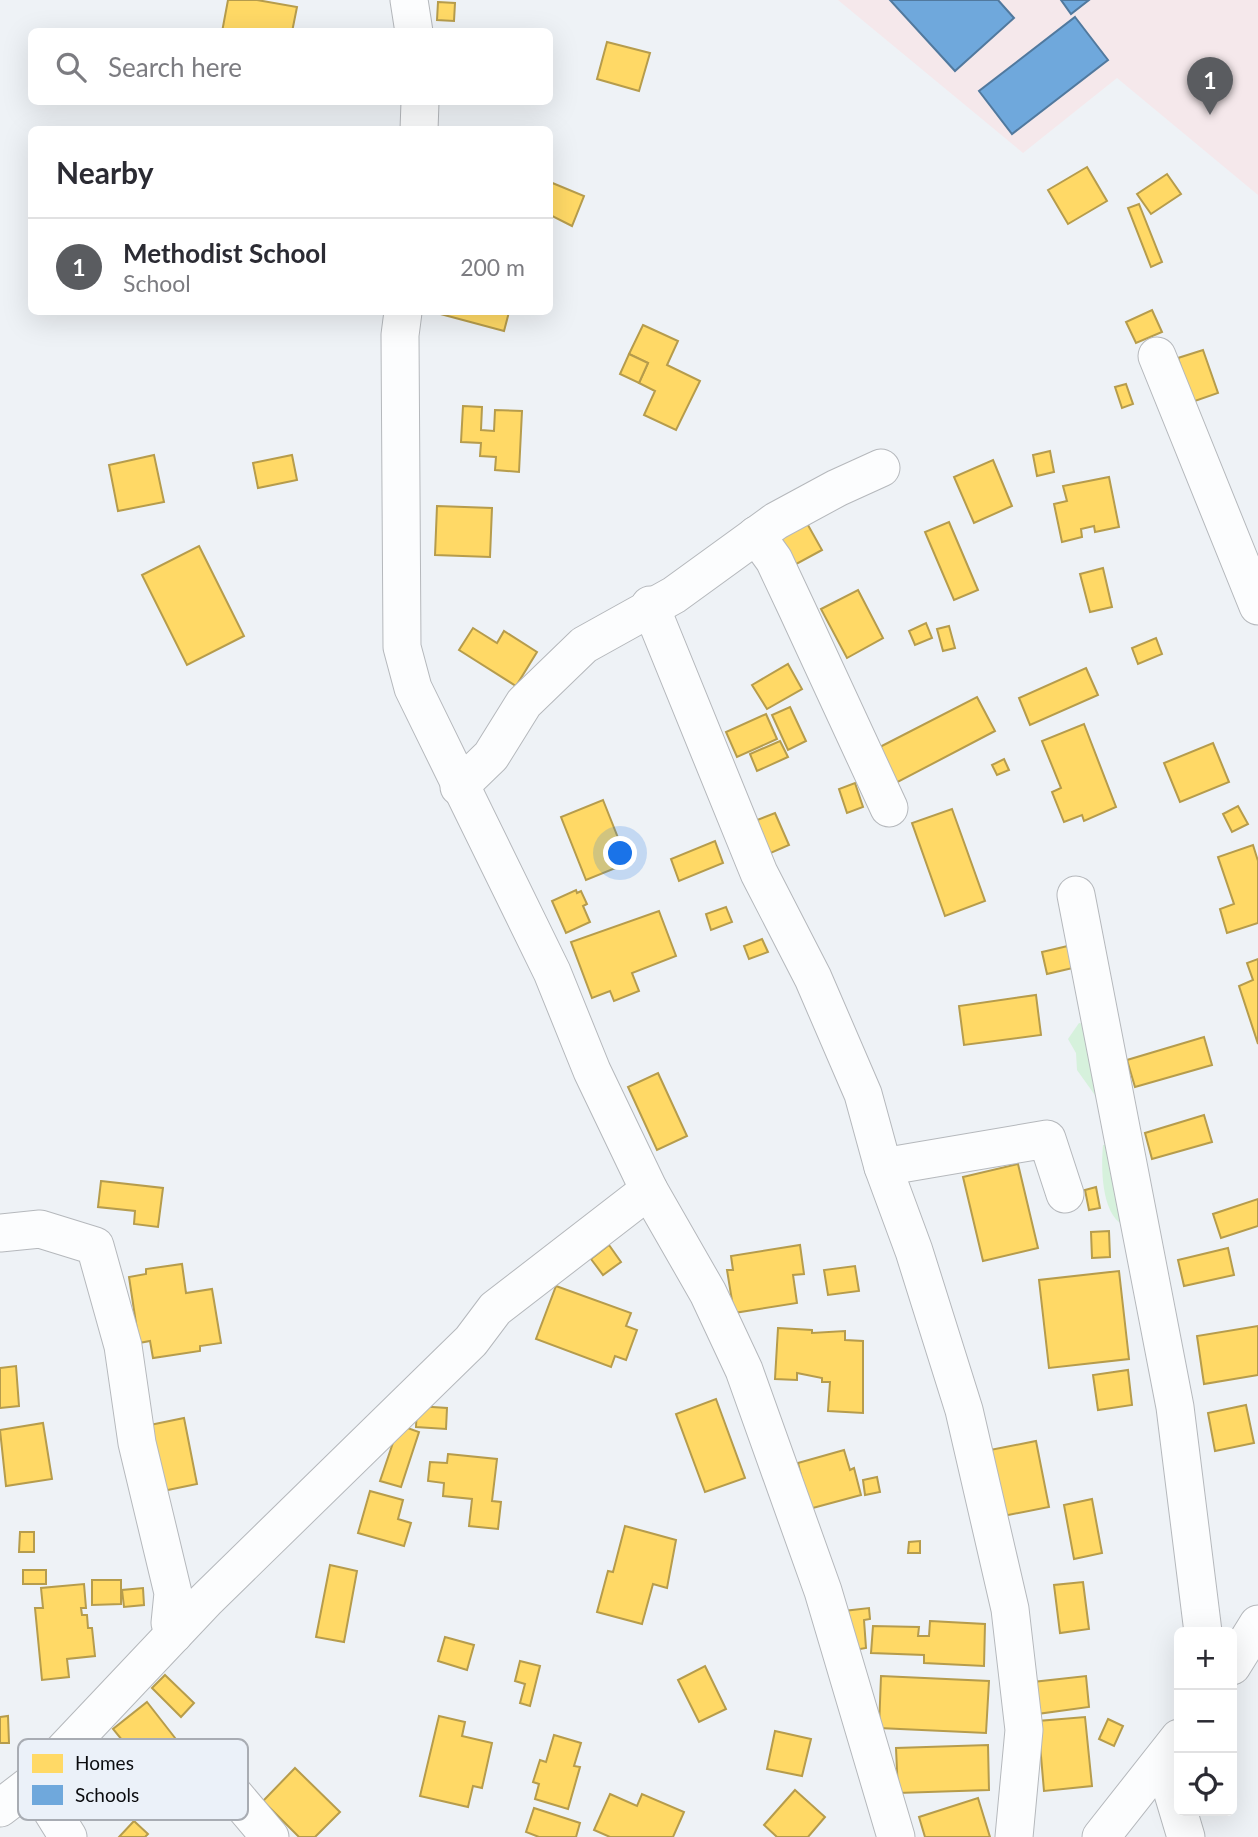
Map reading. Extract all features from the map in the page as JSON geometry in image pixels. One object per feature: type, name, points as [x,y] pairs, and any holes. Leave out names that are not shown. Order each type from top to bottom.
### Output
[{"type":"street","points":[[409,0],[413,28]]},
{"type":"street","points":[[419,126],[420,105]]},
{"type":"street","points":[[403,315],[400,335],[404,541],[402,647],[413,688],[459,787],[506,874],[552,972],[592,1071],[649,1190],[709,1293],[744,1370],[823,1591],[897,1837]]},
{"type":"street","points":[[1157,356],[1258,606]]},
{"type":"street","points":[[459,787],[491,756],[524,703],[584,645],[650,605],[674,595],[756,535],[837,488],[881,468]]},
{"type":"street","points":[[756,535],[774,561],[792,597],[889,808]]},
{"type":"street","points":[[650,605],[759,873],[813,978],[863,1094],[883,1167],[914,1251],[964,1410],[1010,1609],[1024,1730],[1014,1837]]},
{"type":"street","points":[[1076,895],[1175,1407],[1202,1627]]},
{"type":"street","points":[[883,1167],[1047,1139],[1065,1194]]},
{"type":"street","points":[[75,1739],[174,1634],[471,1340],[495,1308],[649,1190]]},
{"type":"street","points":[[0,1233],[40,1228],[95,1247],[123,1346],[137,1443],[173,1593],[170,1623],[174,1634]]},
{"type":"street","points":[[1237,1658],[1258,1624]]},
{"type":"street","points":[[1101,1837],[1171,1749]]},
{"type":"street","points":[[1171,1749],[1186,1837]]},
{"type":"street","points":[[0,1808],[18,1794]]},
{"type":"street","points":[[248,1811],[270,1837]]},
{"type":"street","points":[[57,1820],[68,1837]]},
{"type":"shaded area","points":[[838,0],[1258,0],[1258,195],[1117,78],[1023,153]]},
{"type":"green space","points":[[1079,1023],[1090,1025],[1102,1105],[1077,1070],[1076,1053],[1068,1039]]},
{"type":"green space","points":[[1115,1144],[1123,1225],[1110,1211],[1104,1189],[1103,1145]]},
{"type":"building: Homes","points":[[228,0],[257,0],[297,7],[293,28],[223,28]]},
{"type":"building: Homes","points":[[438,2],[455,3],[454,21],[437,20]]},
{"type":"building: Homes","points":[[607,42],[650,53],[639,91],[597,79]]},
{"type":"building: Homes","points":[[1087,167],[1107,201],[1068,224],[1048,190]]},
{"type":"building: Homes","points":[[1167,174],[1181,194],[1151,214],[1137,194]]},
{"type":"building: Homes","points":[[553,183],[584,196],[572,226],[553,216]]},
{"type":"building: Homes","points":[[1139,204],[1162,262],[1151,267],[1128,208]]},
{"type":"building: Homes","points":[[1152,310],[1162,332],[1136,343],[1126,322]]},
{"type":"building: Homes","points":[[444,315],[508,315],[504,331]]},
{"type":"building: Homes","points":[[643,325],[678,341],[667,365],[700,381],[676,430],[644,415],[655,391],[639,383],[648,363],[629,354]]},
{"type":"building: Homes","points":[[1203,350],[1218,393],[1192,402],[1178,358]]},
{"type":"building: Homes","points":[[629,354],[648,363],[639,383],[620,374]]},
{"type":"building: Homes","points":[[1126,384],[1133,404],[1122,408],[1115,387]]},
{"type":"building: Homes","points":[[463,406],[482,407],[481,430],[494,431],[495,410],[522,411],[519,472],[495,470],[496,457],[480,456],[481,443],[461,442]]},
{"type":"building: Homes","points":[[1050,451],[1054,472],[1037,476],[1033,455]]},
{"type":"building: Homes","points":[[154,455],[164,502],[118,511],[109,465]]},
{"type":"building: Homes","points":[[292,455],[297,480],[258,488],[253,463]]},
{"type":"building: Homes","points":[[993,460],[1012,506],[974,523],[954,477]]},
{"type":"building: Homes","points":[[1109,477],[1119,527],[1095,532],[1094,526],[1081,529],[1082,537],[1062,542],[1054,504],[1067,501],[1063,486]]},
{"type":"building: Homes","points":[[437,506],[492,508],[490,557],[435,555]]},
{"type":"building: Homes","points":[[804,518],[822,550],[789,568],[771,537]]},
{"type":"building: Homes","points":[[949,522],[978,590],[954,600],[925,532]]},
{"type":"building: Homes","points":[[199,546],[244,636],[187,665],[142,575]]},
{"type":"building: Homes","points":[[1103,568],[1112,607],[1090,612],[1080,574]]},
{"type":"building: Homes","points":[[858,590],[883,638],[847,658],[821,609]]},
{"type":"building: Homes","points":[[926,623],[932,638],[915,645],[909,631]]},
{"type":"building: Homes","points":[[949,626],[955,648],[943,651],[937,629]]},
{"type":"building: Homes","points":[[473,628],[497,643],[504,631],[537,652],[516,686],[459,650]]},
{"type":"building: Homes","points":[[1156,638],[1162,654],[1138,664],[1132,648]]},
{"type":"building: Homes","points":[[788,664],[802,689],[767,709],[752,685]]},
{"type":"building: Homes","points":[[1086,668],[1098,695],[1030,725],[1019,698]]},
{"type":"building: Homes","points":[[977,697],[995,731],[890,786],[872,751]]},
{"type":"building: Homes","points":[[790,707],[806,741],[788,750],[772,715]]},
{"type":"building: Homes","points":[[766,714],[777,739],[737,757],[726,732]]},
{"type":"building: Homes","points":[[1084,724],[1116,807],[1084,821],[1082,815],[1064,822],[1052,792],[1061,788],[1042,741]]},
{"type":"building: Homes","points":[[780,741],[788,757],[757,771],[750,754]]},
{"type":"building: Homes","points":[[1213,743],[1229,782],[1180,802],[1164,763]]},
{"type":"building: Homes","points":[[1004,759],[1009,770],[997,775],[992,765]]},
{"type":"building: Homes","points":[[855,783],[863,807],[847,813],[839,789]]},
{"type":"building: Homes","points":[[603,800],[628,863],[586,880],[561,817]]},
{"type":"building: Homes","points":[[1238,806],[1248,824],[1232,832],[1223,814]]},
{"type":"building: Homes","points":[[952,809],[985,901],[945,916],[912,823]]},
{"type":"building: Homes","points":[[775,813],[789,845],[766,855],[752,822]]},
{"type":"building: Homes","points":[[715,841],[723,863],[679,881],[671,859]]},
{"type":"building: Homes","points":[[1253,845],[1258,861],[1258,923],[1227,933],[1220,909],[1234,904],[1218,857]]},
{"type":"building: Homes","points":[[576,890],[577,893],[581,891],[587,904],[583,906],[590,922],[566,933],[552,901]]},
{"type":"building: Homes","points":[[726,907],[732,922],[711,930],[706,914]]},
{"type":"building: Homes","points":[[659,911],[676,956],[632,973],[639,991],[614,1001],[610,991],[592,998],[571,942]]},
{"type":"building: Homes","points":[[762,939],[768,952],[749,959],[744,946]]},
{"type":"building: Homes","points":[[1072,945],[1077,967],[1047,974],[1042,952]]},
{"type":"building: Homes","points":[[1258,959],[1258,1044],[1239,986],[1253,980],[1247,963]]},
{"type":"building: Homes","points":[[1036,995],[1041,1035],[964,1045],[959,1006]]},
{"type":"building: Homes","points":[[1204,1037],[1212,1065],[1135,1087],[1127,1060]]},
{"type":"building: Homes","points":[[658,1073],[687,1136],[657,1150],[628,1087]]},
{"type":"building: Homes","points":[[1204,1115],[1212,1142],[1152,1159],[1145,1133]]},
{"type":"building: Homes","points":[[1018,1164],[1038,1248],[983,1261],[963,1177]]},
{"type":"building: Homes","points":[[101,1181],[163,1188],[158,1227],[134,1224],[135,1211],[98,1207]]},
{"type":"building: Homes","points":[[1096,1187],[1100,1208],[1089,1210],[1085,1190]]},
{"type":"building: Homes","points":[[1258,1199],[1258,1226],[1221,1238],[1213,1214]]},
{"type":"building: Homes","points":[[1109,1231],[1110,1257],[1092,1258],[1091,1232]]},
{"type":"building: Homes","points":[[609,1245],[621,1262],[603,1275],[591,1259]]},
{"type":"building: Homes","points":[[800,1245],[804,1274],[793,1275],[797,1303],[734,1313],[727,1270],[733,1270],[731,1256]]},
{"type":"building: Homes","points":[[1228,1248],[1234,1275],[1184,1286],[1178,1260]]},
{"type":"building: Homes","points":[[182,1264],[186,1293],[212,1289],[221,1343],[200,1346],[200,1351],[153,1358],[150,1341],[139,1343],[129,1277],[146,1274],[146,1269]]},
{"type":"building: Homes","points":[[855,1266],[859,1291],[828,1295],[824,1270]]},
{"type":"building: Homes","points":[[1119,1271],[1129,1359],[1049,1368],[1039,1280]]},
{"type":"building: Homes","points":[[556,1286],[631,1313],[626,1326],[637,1330],[626,1360],[615,1356],[611,1367],[536,1339]]},
{"type":"building: Homes","points":[[1258,1326],[1258,1375],[1204,1384],[1197,1336]]},
{"type":"building: Homes","points":[[778,1328],[812,1330],[812,1333],[845,1331],[845,1340],[863,1341],[863,1413],[828,1411],[830,1382],[822,1382],[822,1378],[797,1373],[797,1380],[775,1379]]},
{"type":"building: Homes","points":[[16,1366],[19,1406],[0,1408],[0,1368]]},
{"type":"building: Homes","points":[[1128,1370],[1132,1405],[1098,1410],[1093,1375]]},
{"type":"building: Homes","points":[[716,1399],[745,1478],[705,1492],[676,1414]]},
{"type":"building: Homes","points":[[1246,1405],[1254,1443],[1215,1451],[1208,1413]]},
{"type":"building: Homes","points":[[417,1406],[447,1408],[446,1429],[416,1427]]},
{"type":"building: Homes","points":[[184,1418],[197,1484],[158,1492],[145,1426]]},
{"type":"building: Homes","points":[[43,1423],[52,1479],[6,1486],[0,1430]]},
{"type":"building: Homes","points":[[399,1425],[419,1432],[401,1487],[380,1481]]},
{"type":"building: Homes","points":[[1036,1441],[1049,1507],[1003,1516],[990,1450]]},
{"type":"building: Homes","points":[[844,1450],[850,1470],[854,1468],[861,1495],[809,1509],[798,1463]]},
{"type":"building: Homes","points":[[448,1454],[497,1459],[492,1501],[501,1502],[498,1529],[469,1526],[472,1499],[443,1496],[444,1483],[428,1481],[430,1462],[447,1463]]},
{"type":"building: Homes","points":[[877,1477],[880,1492],[865,1495],[863,1480]]},
{"type":"building: Homes","points":[[370,1491],[403,1500],[398,1519],[411,1523],[404,1546],[358,1533]]},
{"type":"building: Homes","points":[[1092,1499],[1102,1553],[1074,1559],[1064,1505]]},
{"type":"building: Homes","points":[[625,1526],[676,1540],[667,1588],[653,1584],[642,1624],[597,1612],[608,1571],[613,1572]]},
{"type":"building: Homes","points":[[20,1532],[34,1532],[34,1552],[19,1552]]},
{"type":"building: Homes","points":[[920,1541],[920,1553],[908,1553],[909,1542]]},
{"type":"building: Homes","points":[[330,1565],[357,1571],[344,1642],[316,1637]]},
{"type":"building: Homes","points":[[23,1570],[46,1570],[46,1584],[23,1584]]},
{"type":"building: Homes","points":[[92,1580],[121,1580],[121,1604],[92,1605]]},
{"type":"building: Homes","points":[[1083,1582],[1089,1629],[1060,1633],[1054,1585]]},
{"type":"building: Homes","points":[[84,1584],[86,1608],[81,1608],[82,1615],[87,1615],[88,1628],[92,1628],[95,1656],[67,1659],[69,1677],[42,1680],[35,1608],[43,1608],[41,1588]]},
{"type":"building: Homes","points":[[143,1588],[144,1605],[124,1607],[122,1590]]},
{"type":"building: Homes","points":[[869,1608],[870,1619],[864,1620],[866,1648],[848,1651],[844,1611]]},
{"type":"building: Homes","points":[[930,1621],[985,1624],[984,1666],[924,1663],[924,1655],[871,1653],[873,1626],[919,1627],[918,1636],[929,1636]]},
{"type":"building: Homes","points":[[445,1637],[474,1645],[467,1670],[438,1661]]},
{"type":"building: Homes","points":[[520,1661],[540,1666],[530,1706],[520,1703],[525,1684],[515,1681]]},
{"type":"building: Homes","points":[[705,1666],[726,1709],[699,1722],[678,1680]]},
{"type":"building: Homes","points":[[165,1675],[194,1703],[181,1717],[152,1688]]},
{"type":"building: Homes","points":[[881,1676],[989,1681],[986,1733],[879,1728]]},
{"type":"building: Homes","points":[[1086,1676],[1089,1707],[1037,1714],[1033,1682]]},
{"type":"building: Homes","points":[[147,1702],[176,1739],[121,1739],[113,1729]]},
{"type":"building: Homes","points":[[8,1716],[9,1743],[0,1743],[0,1717]]},
{"type":"building: Homes","points":[[439,1716],[465,1722],[462,1736],[492,1743],[482,1788],[473,1786],[468,1807],[420,1796]]},
{"type":"building: Homes","points":[[1085,1717],[1092,1786],[1044,1791],[1038,1721]]},
{"type":"building: Homes","points":[[1108,1719],[1123,1726],[1114,1746],[1099,1739]]},
{"type":"building: Homes","points":[[775,1731],[811,1739],[802,1776],[767,1769]]},
{"type":"building: Homes","points":[[554,1735],[581,1743],[574,1766],[580,1767],[568,1809],[535,1799],[539,1784],[533,1782],[540,1760],[546,1762]]},
{"type":"building: Homes","points":[[988,1745],[989,1790],[898,1793],[896,1748]]},
{"type":"building: Homes","points":[[295,1768],[340,1812],[315,1837],[299,1837],[263,1801]]},
{"type":"building: Homes","points":[[795,1790],[825,1817],[808,1837],[777,1837],[764,1825]]},
{"type":"building: Homes","points":[[610,1794],[637,1806],[642,1794],[684,1812],[673,1837],[610,1837],[594,1830]]},
{"type":"building: Homes","points":[[978,1798],[990,1837],[925,1837],[919,1817]]},
{"type":"building: Homes","points":[[534,1808],[580,1823],[576,1837],[539,1837],[526,1832]]},
{"type":"building: Homes","points":[[134,1821],[148,1834],[145,1837],[119,1837]]},
{"type":"building: Schools","points":[[890,0],[998,0],[1014,18],[955,71]]},
{"type":"building: Schools","points":[[1061,0],[1089,0],[1071,14]]},
{"type":"building: Schools","points":[[1075,17],[1108,60],[1012,134],[979,91]]},
{"type":"place","name":"Methodist School","points":[[1210,115]]}]
